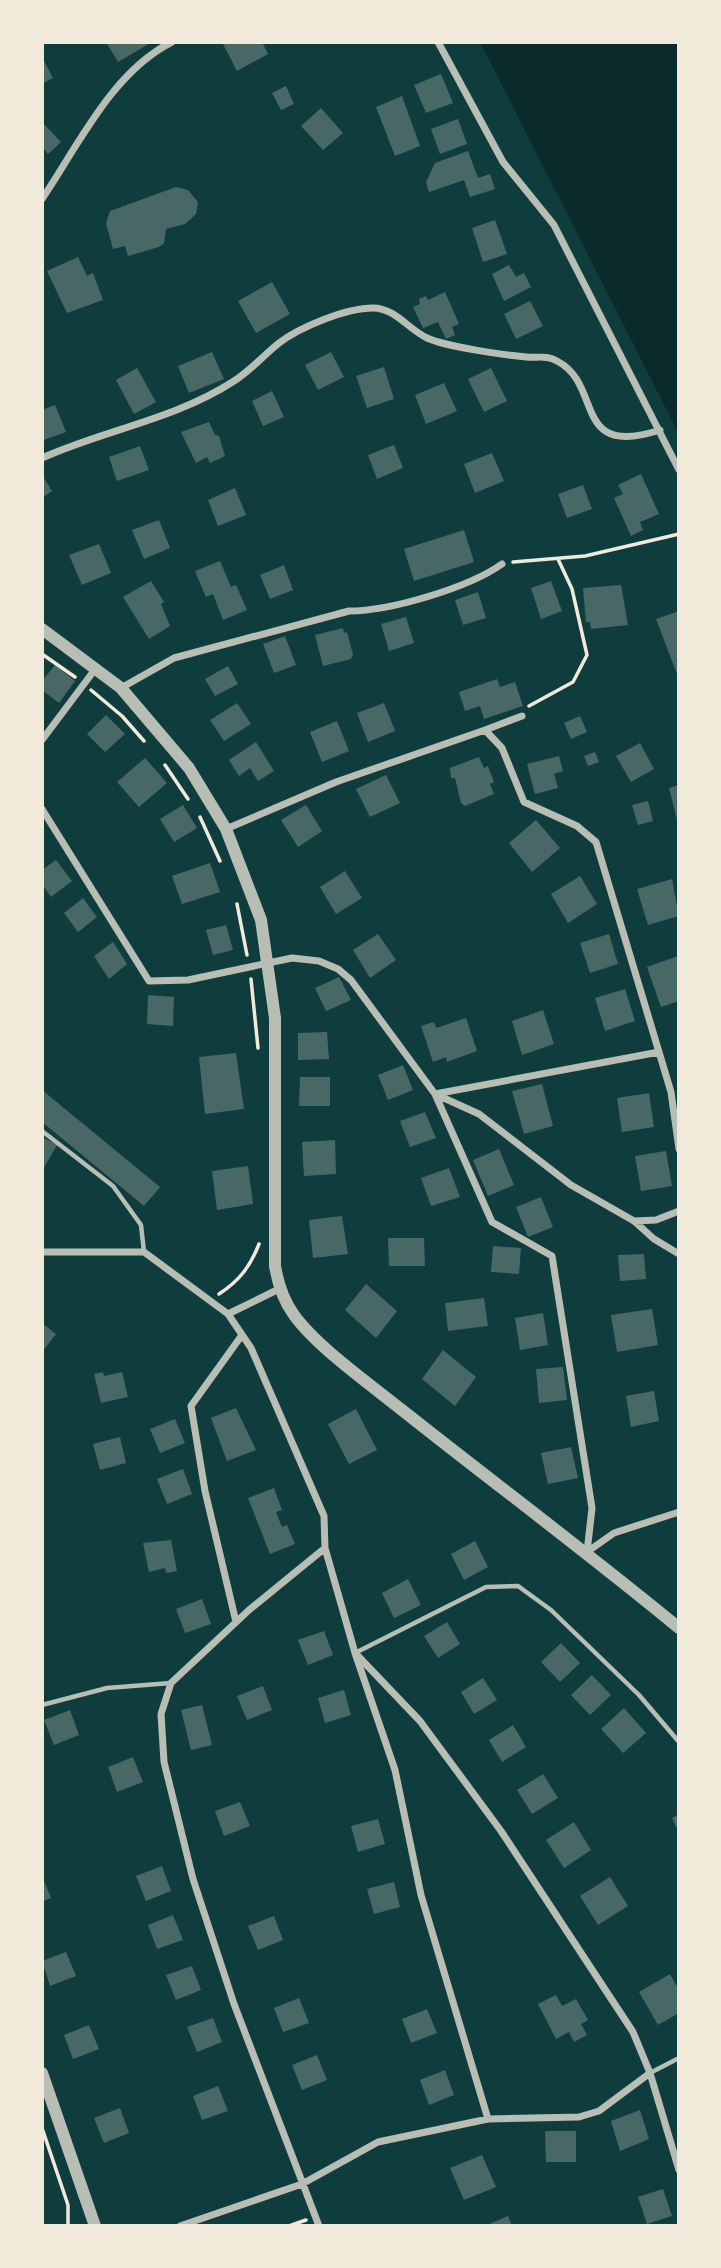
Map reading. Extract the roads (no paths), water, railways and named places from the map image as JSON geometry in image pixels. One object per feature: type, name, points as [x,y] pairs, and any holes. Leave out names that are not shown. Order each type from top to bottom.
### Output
[{"type":"street","points":[[438,42],[503,162],[554,225],[679,470]]},
{"type":"street","points":[[42,199],[108,100],[133,70],[168,43]]},
{"type":"street","points":[[42,458],[77,442],[206,397],[236,380],[281,341],[335,315],[369,308],[382,308],[393,313],[428,338],[494,352],[548,357],[572,373],[604,430],[620,437],[635,438],[660,429]]},
{"type":"street","points":[[121,688],[174,658],[349,611],[375,611],[483,577],[502,564]]},
{"type":"street","points":[[42,629],[121,688],[189,768],[226,829],[261,920],[275,1018],[275,1266],[279,1289],[294,1315],[309,1332],[475,1468],[587,1552],[679,1628]]},
{"type":"street","points":[[42,740],[96,668]]},
{"type":"street","points":[[226,829],[336,782],[523,716]]},
{"type":"street","points":[[485,730],[502,748],[524,802],[577,825],[596,842],[671,1092],[679,1149]]},
{"type":"street","points":[[42,809],[149,981],[188,980],[292,958],[319,961],[351,980],[435,1094],[492,1222],[552,1255],[592,1508],[587,1552]]},
{"type":"street","points":[[435,1094],[659,1052]]},
{"type":"street","points":[[435,1094],[480,1114],[571,1185],[610,1210],[634,1221],[654,1239],[679,1254]]},
{"type":"street","points":[[634,1221],[656,1220],[679,1211]]},
{"type":"street","points":[[42,1252],[144,1252],[228,1314],[251,1348],[324,1516],[325,1548],[355,1653],[395,1770],[421,1895],[488,2119]]},
{"type":"street","points":[[228,1314],[279,1289]]},
{"type":"street","points":[[236,1622],[205,1491],[191,1406],[242,1335]]},
{"type":"street","points":[[587,1552],[614,1534],[679,1513]]},
{"type":"street","points":[[319,2226],[234,2004],[193,1879],[163,1762],[161,1714],[171,1683],[236,1622],[325,1548]]},
{"type":"street","points":[[355,1653],[420,1721],[502,1831],[633,2032],[650,2073],[679,2169]]},
{"type":"street","points":[[42,2073],[95,2226]]},
{"type":"street","points":[[180,2226],[302,2184],[378,2142],[488,2119],[579,2117],[599,2111],[650,2073]]},
{"type":"lane","points":[[42,1131],[113,1186],[141,1225],[144,1252]]},
{"type":"lane","points":[[355,1653],[486,1587],[518,1586],[551,1610],[639,1695],[679,1742]]},
{"type":"lane","points":[[42,1705],[107,1688],[171,1683]]},
{"type":"lane","points":[[650,2073],[679,2058]]},
{"type":"water","points":[[480,42],[679,42],[679,434]]}]
